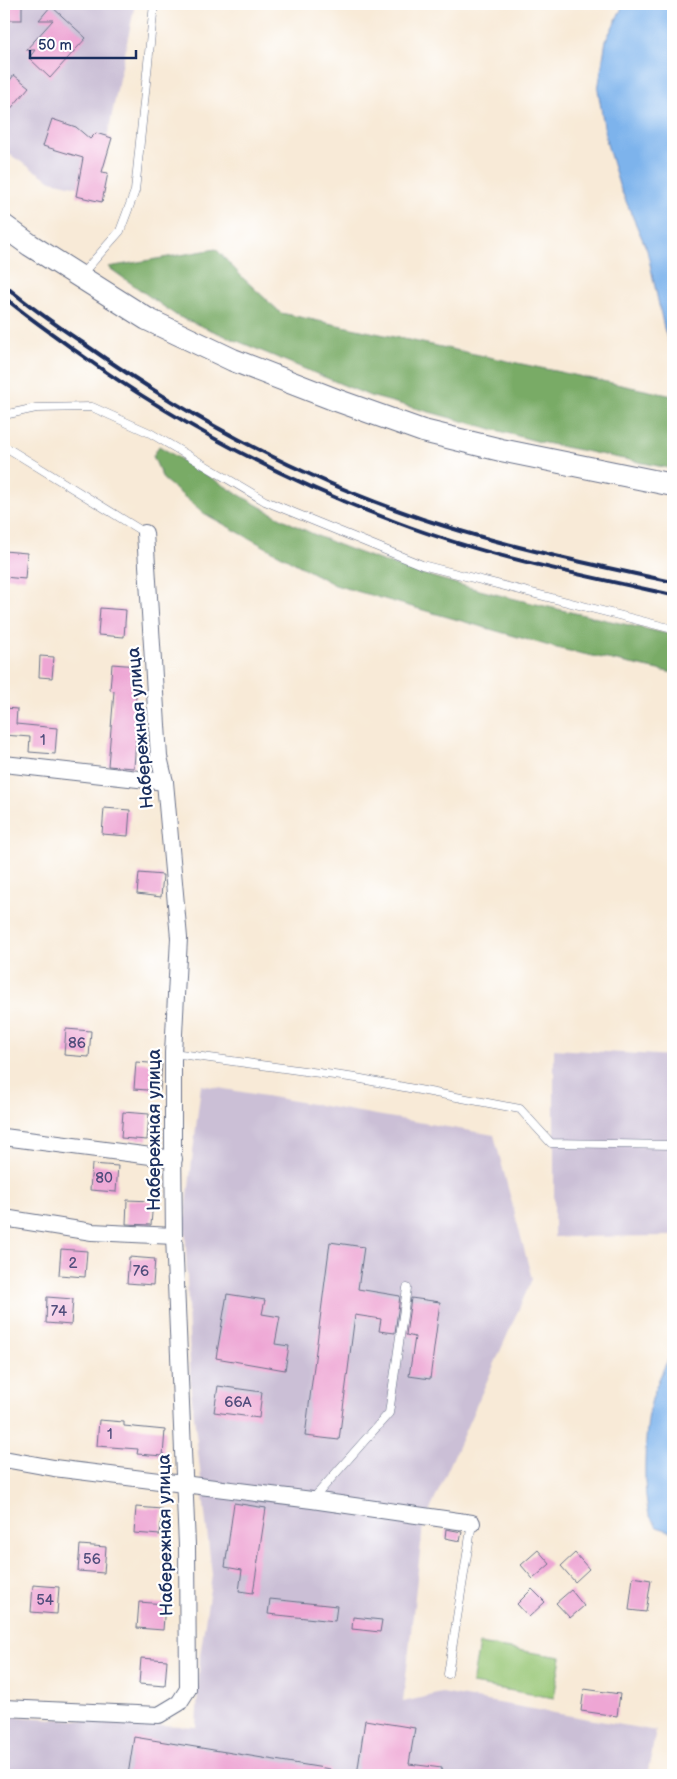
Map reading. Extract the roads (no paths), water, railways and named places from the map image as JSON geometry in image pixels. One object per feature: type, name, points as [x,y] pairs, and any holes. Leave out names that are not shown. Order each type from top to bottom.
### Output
[{"type":"main road","points":[[4,226],[80,277],[148,319],[234,360],[423,431],[501,450],[673,486]]},
{"type":"street","name":"Набережная улица","points":[[4,1708],[159,1715],[179,1703],[188,1689],[185,1484],[174,1236],[172,1052],[179,938],[165,782],[159,757],[145,533]]},
{"type":"street","points":[[4,764],[165,782]]},
{"type":"street","points":[[4,1137],[174,1159]]},
{"type":"street","points":[[4,1218],[92,1232],[174,1236]]},
{"type":"street","points":[[4,1459],[54,1468],[312,1500],[472,1523]]},
{"type":"lane","points":[[80,277],[120,231],[135,191],[154,4]]},
{"type":"lane","points":[[4,415],[36,408],[92,407],[150,433],[265,501],[422,565],[673,629]]},
{"type":"lane","points":[[4,446],[145,533]]},
{"type":"lane","points":[[172,1052],[356,1078],[520,1109],[551,1143],[673,1145]]},
{"type":"lane","points":[[312,1500],[389,1413],[408,1288]]},
{"type":"lane","points":[[448,1674],[472,1523]]},
{"type":"water","points":[[624,4],[673,4],[673,357],[664,328],[647,250],[619,185],[607,144],[598,90],[606,40]]},
{"type":"water","points":[[673,1350],[673,1532],[657,1527],[649,1514],[645,1458],[651,1403],[660,1376]]},
{"type":"railway","points":[[4,285],[63,329],[172,402],[218,428],[314,476],[413,516],[464,532],[542,553],[673,582]]},
{"type":"railway","points":[[4,297],[73,349],[149,400],[229,446],[311,487],[396,522],[464,545],[533,564],[673,595]]}]
